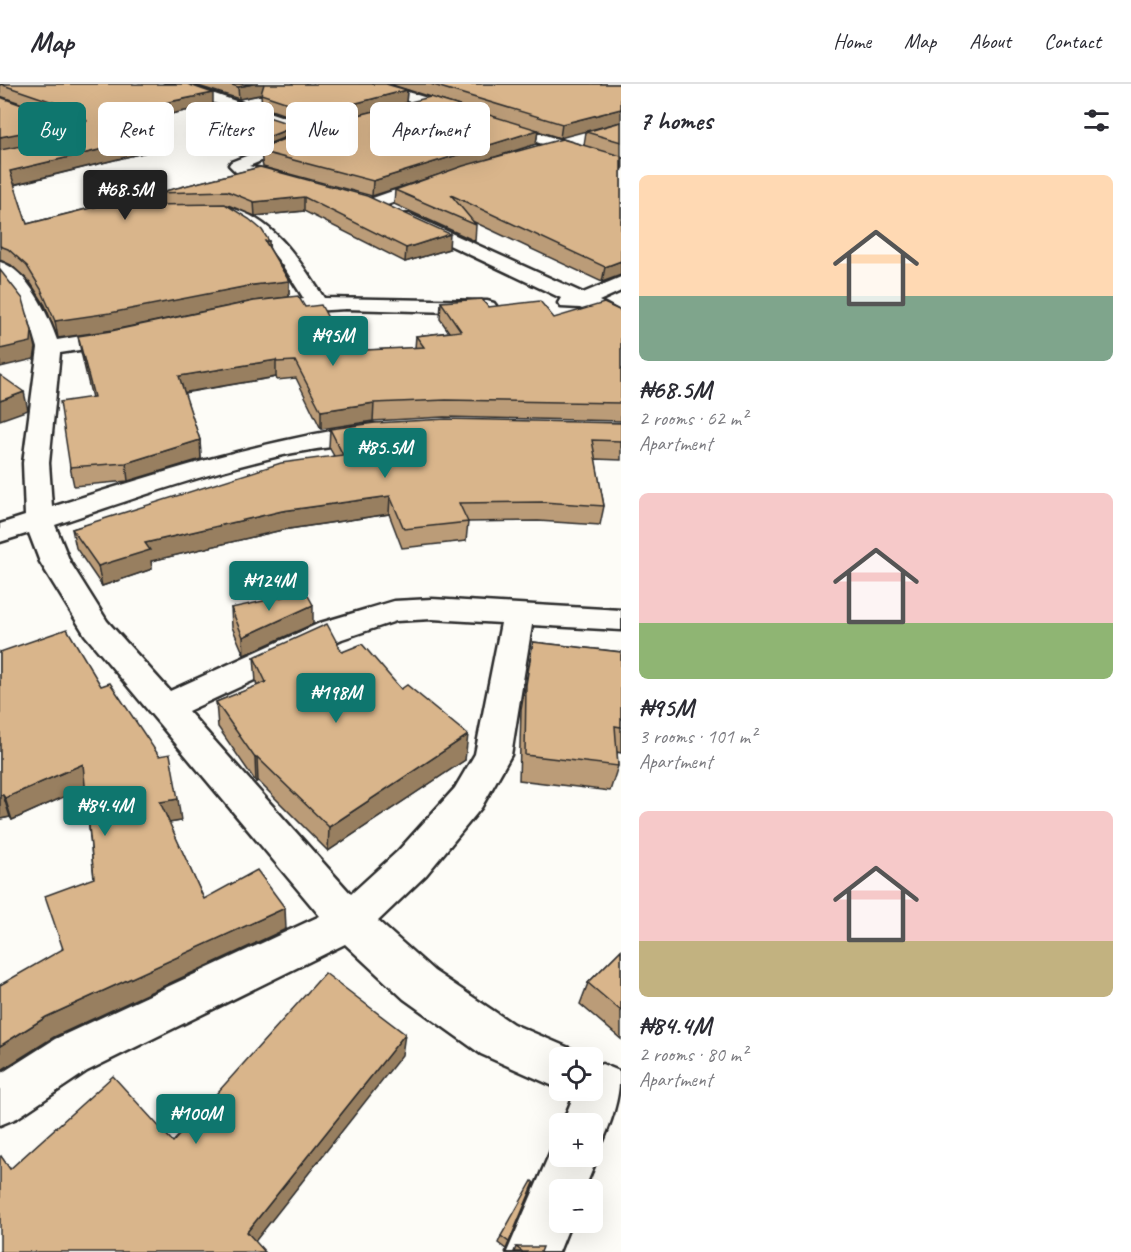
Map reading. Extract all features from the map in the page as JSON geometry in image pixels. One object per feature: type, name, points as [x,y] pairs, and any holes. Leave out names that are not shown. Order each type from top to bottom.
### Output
[{"type":"street","points":[[172,84],[323,131],[237,165],[242,169],[306,185]]},
{"type":"street","points":[[371,84],[422,102]]},
{"type":"street","points":[[0,101],[75,129],[79,134],[76,139],[64,143],[0,158]]},
{"type":"street","points":[[490,123],[621,164]]},
{"type":"street","points":[[529,153],[590,136]]},
{"type":"street","points":[[373,204],[455,175]]},
{"type":"street","points":[[351,198],[373,204],[583,301],[621,321]]},
{"type":"street","points":[[205,212],[228,212],[240,217],[271,239],[286,254],[317,304]]},
{"type":"street","points":[[0,268],[14,281],[38,314],[49,348],[36,464],[39,521],[55,562],[96,628],[350,922],[419,985],[497,1039],[549,1062]]},
{"type":"street","points":[[540,306],[583,301],[621,283]]},
{"type":"street","points":[[243,312],[286,305],[317,304],[510,308]]},
{"type":"street","points":[[49,348],[141,333]]},
{"type":"street","points":[[0,533],[236,459],[338,436],[393,430]]},
{"type":"street","points":[[164,708],[331,631],[394,611],[432,609],[621,620]]},
{"type":"street","points":[[0,1101],[71,1055],[350,922],[412,863],[468,798],[493,755],[518,614]]},
{"type":"street","points":[[533,1252],[568,1167]]},
{"type":"building","points":[[0,84],[187,84],[213,93],[169,102],[98,102],[98,150],[86,153],[86,102],[53,102]]},
{"type":"building","points":[[229,84],[253,84],[238,87]]},
{"type":"building","points":[[264,84],[386,84],[407,90],[358,103],[286,102],[261,94]]},
{"type":"building","points":[[430,84],[621,84],[621,109],[562,124]]},
{"type":"building","points":[[0,97],[18,104],[18,134],[0,137]]},
{"type":"building","points":[[430,97],[446,102],[410,102]]},
{"type":"building","points":[[370,112],[370,156],[454,156],[373,181],[274,155],[274,143],[286,138],[286,156],[358,156],[358,115]]},
{"type":"building","points":[[490,115],[538,130],[490,145]]},
{"type":"building","points":[[274,119],[286,123],[286,130],[274,135]]},
{"type":"building","points":[[621,122],[621,142],[586,132]]},
{"type":"building","points":[[562,139],[621,156],[621,261],[605,267],[451,195],[476,225],[395,190],[463,166]]},
{"type":"building","points":[[18,147],[18,156],[73,156],[10,171],[27,224],[142,195],[140,199],[145,205],[225,204],[262,230],[269,241],[265,241],[289,281],[253,285],[110,313],[55,321],[41,289],[27,266],[8,249],[0,246],[0,150]]},
{"type":"building","points":[[260,167],[367,196],[450,234],[406,248],[304,197],[254,202],[227,191],[157,193]]},
{"type":"building","points":[[0,270],[23,299],[32,331],[31,342],[0,349]]},
{"type":"building","points":[[298,296],[305,307],[321,305],[346,351],[424,347],[416,336],[461,331],[441,302],[482,299],[488,307],[540,301],[554,318],[604,303],[621,311],[621,403],[446,400],[374,403],[321,411],[295,361],[277,362],[276,360],[179,376],[200,440],[126,463],[70,467],[60,402],[94,397],[78,336],[254,301]]},
{"type":"building","points":[[0,375],[24,392],[0,401]]},
{"type":"building","points":[[446,419],[621,423],[621,441],[592,440],[604,506],[542,502],[459,503],[468,522],[404,529],[390,496],[282,511],[145,543],[150,550],[98,566],[72,529],[281,463],[343,455],[330,429],[375,423]]},
{"type":"building","points":[[306,592],[313,605],[243,637],[231,608]]},
{"type":"building","points":[[327,624],[342,652],[362,644],[401,689],[407,685],[468,735],[329,827],[257,757],[255,758],[216,702],[266,682],[254,657]]},
{"type":"building","points":[[67,629],[101,686],[110,683],[159,756],[170,754],[178,799],[160,802],[204,899],[257,870],[285,908],[46,1017],[0,1046],[0,985],[63,949],[45,896],[94,878],[83,764],[5,798],[0,795],[0,652]]},
{"type":"building","points":[[533,642],[621,652],[621,727],[615,726],[618,766],[525,755],[526,685]]},
{"type":"building","points":[[621,950],[621,1011],[588,983]]},
{"type":"building","points":[[325,973],[405,1034],[247,1232],[265,1252],[0,1252],[1,1156],[10,1169],[113,1076],[173,1142]]},
{"type":"building","points":[[532,1181],[534,1183],[509,1242],[501,1236]]},
{"type":"building","points":[[516,1247],[543,1247],[541,1252],[523,1252]]}]
